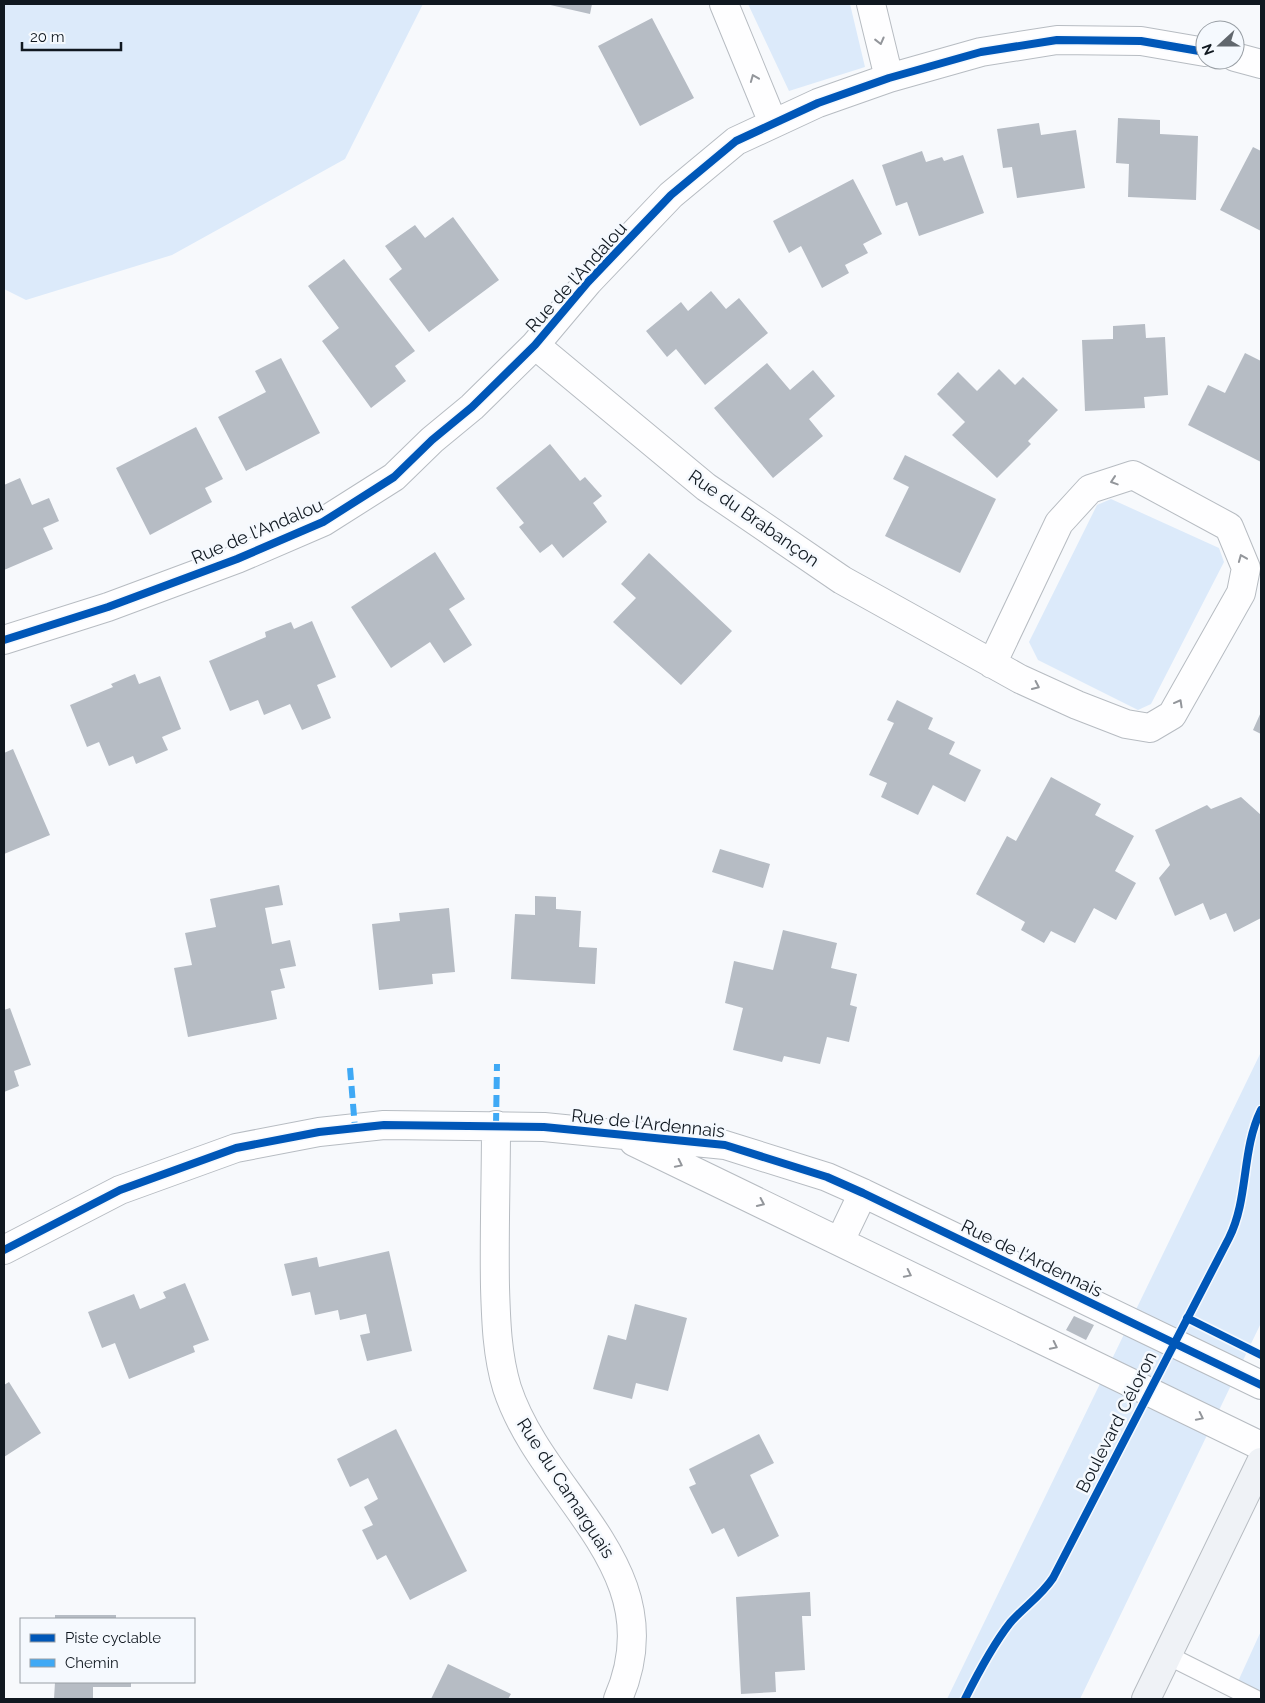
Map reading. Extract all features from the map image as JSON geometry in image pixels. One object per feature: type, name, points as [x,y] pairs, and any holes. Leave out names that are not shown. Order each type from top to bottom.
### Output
[{"type":"street","points":[[724,4],[773,123]]},
{"type":"street","points":[[871,4],[889,78]]},
{"type":"street","name":"Rue de l'Andalou","points":[[4,640],[108,606],[227,563],[323,522],[394,477],[432,440],[472,407],[535,345],[588,282],[671,195],[736,141],[818,103],[889,78],[981,52],[1057,40],[1141,41],[1195,50]]},
{"type":"street","points":[[1245,60],[1261,64]]},
{"type":"street","name":"Rue du Brabançon","points":[[535,345],[706,487],[842,580],[992,664],[1077,705],[1126,724],[1150,728],[1172,715],[1241,593],[1246,568],[1229,527],[1133,475],[1090,489],[1060,523],[992,664]]},
{"type":"street","name":"Rue de l'Ardennais","points":[[4,1250],[120,1190],[236,1148],[278,1138],[355,1128],[421,1124],[496,1125],[553,1127],[725,1145],[827,1177],[863,1193],[1261,1385]]},
{"type":"street","name":"Rue du Camarguais","points":[[496,1125],[494,1250],[496,1318],[502,1369],[507,1388],[529,1435],[605,1547],[617,1568],[625,1589],[631,1613],[632,1636],[627,1672],[618,1699]]},
{"type":"street","name":"Rue de l'Ardennais","points":[[619,1135],[1261,1446]]},
{"type":"street","points":[[840,1241],[863,1193]]},
{"type":"street","points":[[1146,1699],[1261,1462]]},
{"type":"lane","points":[[1167,1655],[1255,1699]]},
{"type":"shaded area","points":[[4,4],[423,4],[345,159],[172,255],[26,300],[4,289]]},
{"type":"shaded area","points":[[748,4],[850,4],[865,67],[789,91]]},
{"type":"shaded area","points":[[1111,499],[1219,548],[1224,562],[1151,704],[1138,710],[1038,660],[1029,642],[1097,505]]},
{"type":"shaded area","points":[[1261,1052],[1261,1323],[1080,1699],[947,1699]]},
{"type":"shaded area","points":[[1261,1631],[1261,1699],[1230,1699]]},
{"type":"building","points":[[546,4],[592,4],[590,14]]},
{"type":"building","points":[[652,18],[694,98],[640,126],[598,46]]},
{"type":"building","points":[[1118,118],[1160,120],[1160,134],[1198,136],[1196,200],[1128,197],[1129,164],[1116,163]]},
{"type":"building","points":[[1039,123],[1041,135],[1076,130],[1085,188],[1017,198],[1012,167],[1003,168],[997,129]]},
{"type":"building","points":[[1253,147],[1261,151],[1261,231],[1220,210]]},
{"type":"building","points":[[922,151],[926,162],[942,157],[944,161],[963,155],[984,213],[919,236],[907,202],[896,206],[882,165]]},
{"type":"building","points":[[853,179],[882,234],[863,244],[868,253],[845,265],[849,273],[822,288],[801,246],[789,253],[773,221]]},
{"type":"building","points":[[453,217],[499,280],[429,332],[389,279],[402,269],[385,246],[415,225],[425,238]]},
{"type":"building","points":[[344,259],[415,351],[395,366],[406,381],[371,408],[322,341],[339,328],[308,286]]},
{"type":"building","points":[[711,291],[726,309],[739,298],[768,333],[705,385],[676,349],[667,357],[646,331],[681,302],[688,311]]},
{"type":"building","points":[[1145,324],[1146,338],[1165,337],[1168,395],[1144,397],[1145,408],[1085,411],[1082,340],[1113,339],[1113,326]]},
{"type":"building","points":[[1245,353],[1261,361],[1261,462],[1188,425],[1208,385],[1225,393]]},
{"type":"building","points":[[281,358],[320,433],[246,471],[218,417],[266,392],[255,371]]},
{"type":"building","points":[[767,363],[790,390],[813,370],[835,396],[809,419],[823,436],[773,478],[714,408]]},
{"type":"building","points":[[999,369],[1015,385],[1023,377],[1058,410],[1028,441],[1031,444],[997,478],[952,435],[965,422],[937,394],[958,372],[977,391]]},
{"type":"building","points":[[196,427],[223,479],[205,488],[212,502],[150,535],[116,468]]},
{"type":"building","points":[[550,444],[580,481],[585,477],[602,496],[593,503],[607,522],[563,558],[552,544],[540,553],[519,527],[524,523],[496,488]]},
{"type":"building","points":[[905,455],[996,499],[960,573],[885,536],[909,487],[893,479]]},
{"type":"building","points":[[20,478],[32,505],[49,498],[59,521],[43,528],[53,549],[4,570],[4,485]]},
{"type":"building","points":[[435,552],[465,599],[449,609],[472,645],[444,663],[430,642],[391,668],[351,607]]},
{"type":"building","points":[[649,553],[732,631],[681,685],[613,622],[636,598],[621,584]]},
{"type":"building","points":[[312,621],[336,677],[317,685],[331,718],[302,730],[290,704],[264,715],[258,700],[230,711],[209,661],[266,637],[265,632],[291,622],[294,629]]},
{"type":"building","points":[[135,674],[139,684],[160,676],[181,729],[162,737],[168,750],[136,764],[133,756],[109,766],[99,742],[87,747],[70,705],[113,687],[111,684]]},
{"type":"building","points":[[897,700],[933,718],[928,729],[955,742],[949,754],[981,770],[965,802],[933,785],[918,815],[881,797],[887,783],[869,775],[894,723],[887,720]]},
{"type":"building","points":[[1261,712],[1261,734],[1253,730]]},
{"type":"building","points":[[13,749],[50,835],[4,854],[4,753]]},
{"type":"building","points":[[1051,777],[1101,804],[1095,815],[1134,836],[1115,871],[1136,883],[1116,920],[1094,908],[1075,943],[1051,931],[1044,943],[1021,930],[1025,922],[976,894],[1007,836],[1016,841]]},
{"type":"building","points":[[1241,797],[1261,815],[1261,918],[1234,932],[1226,913],[1210,920],[1203,903],[1175,916],[1159,878],[1170,865],[1155,830],[1207,805],[1211,809]]},
{"type":"building","points":[[720,849],[770,864],[763,888],[712,872]]},
{"type":"building","points":[[279,885],[283,905],[265,908],[272,944],[290,940],[296,966],[280,969],[285,988],[271,991],[277,1019],[188,1037],[174,968],[192,965],[185,933],[216,927],[210,899]]},
{"type":"building","points":[[535,896],[556,897],[556,909],[581,911],[579,947],[597,948],[595,984],[511,979],[515,914],[535,915]]},
{"type":"building","points":[[449,908],[455,972],[432,974],[433,984],[379,990],[372,924],[400,921],[399,913]]},
{"type":"building","points":[[783,930],[837,943],[831,968],[857,974],[850,1005],[857,1007],[849,1042],[827,1037],[820,1064],[784,1056],[782,1062],[733,1050],[743,1008],[725,1003],[734,961],[773,970]]},
{"type":"building","points":[[10,1008],[31,1065],[14,1071],[19,1086],[4,1092],[4,1010]]},
{"type":"building","points":[[389,1251],[412,1351],[367,1361],[360,1335],[370,1333],[366,1314],[340,1320],[338,1310],[315,1315],[310,1292],[292,1296],[284,1264],[317,1257],[319,1267]]},
{"type":"building","points":[[185,1283],[209,1340],[193,1346],[195,1352],[129,1379],[115,1343],[102,1348],[88,1312],[134,1294],[140,1309],[166,1298],[163,1292]]},
{"type":"building","points":[[635,1304],[687,1318],[668,1391],[636,1383],[632,1399],[593,1389],[608,1335],[626,1340]]},
{"type":"building","points":[[1074,1316],[1094,1325],[1086,1340],[1066,1330]]},
{"type":"building","points":[[9,1382],[41,1433],[4,1457],[4,1385]]},
{"type":"building","points":[[396,1429],[467,1571],[410,1600],[386,1555],[377,1560],[362,1530],[373,1525],[364,1507],[378,1499],[368,1478],[350,1487],[337,1459]]},
{"type":"building","points":[[759,1434],[774,1463],[750,1475],[779,1536],[738,1557],[724,1528],[712,1534],[689,1487],[696,1484],[689,1469]]},
{"type":"building","points":[[810,1592],[811,1616],[802,1616],[805,1670],[775,1672],[776,1692],[741,1694],[736,1597]]},
{"type":"building","points":[[55,1615],[116,1615],[116,1618],[55,1618]]},
{"type":"building","points":[[448,1664],[511,1694],[508,1699],[431,1699]]},
{"type":"building","points":[[55,1683],[131,1683],[131,1687],[93,1687],[93,1699],[54,1699]]},
{"type":"marked path","points":[[496,1125],[497,1064]]},
{"type":"marked path","points":[[350,1068],[355,1128]]},
{"type":"cycle path","points":[[4,640],[108,607],[237,559],[323,522],[394,477],[432,440],[472,407],[535,345],[588,282],[671,195],[736,141],[818,103],[889,78],[981,52],[1057,40],[1141,41],[1195,50]]},
{"type":"cycle path","name":"Boulevard Céloron","points":[[965,1699],[1003,1632],[1053,1578],[1229,1238],[1240,1207],[1250,1142],[1261,1110]]},
{"type":"cycle path","points":[[4,1250],[120,1190],[236,1148],[319,1132],[384,1125],[544,1127],[725,1145],[827,1177],[863,1193],[1261,1385]]},
{"type":"cycle path","points":[[1187,1318],[1261,1355]]}]
